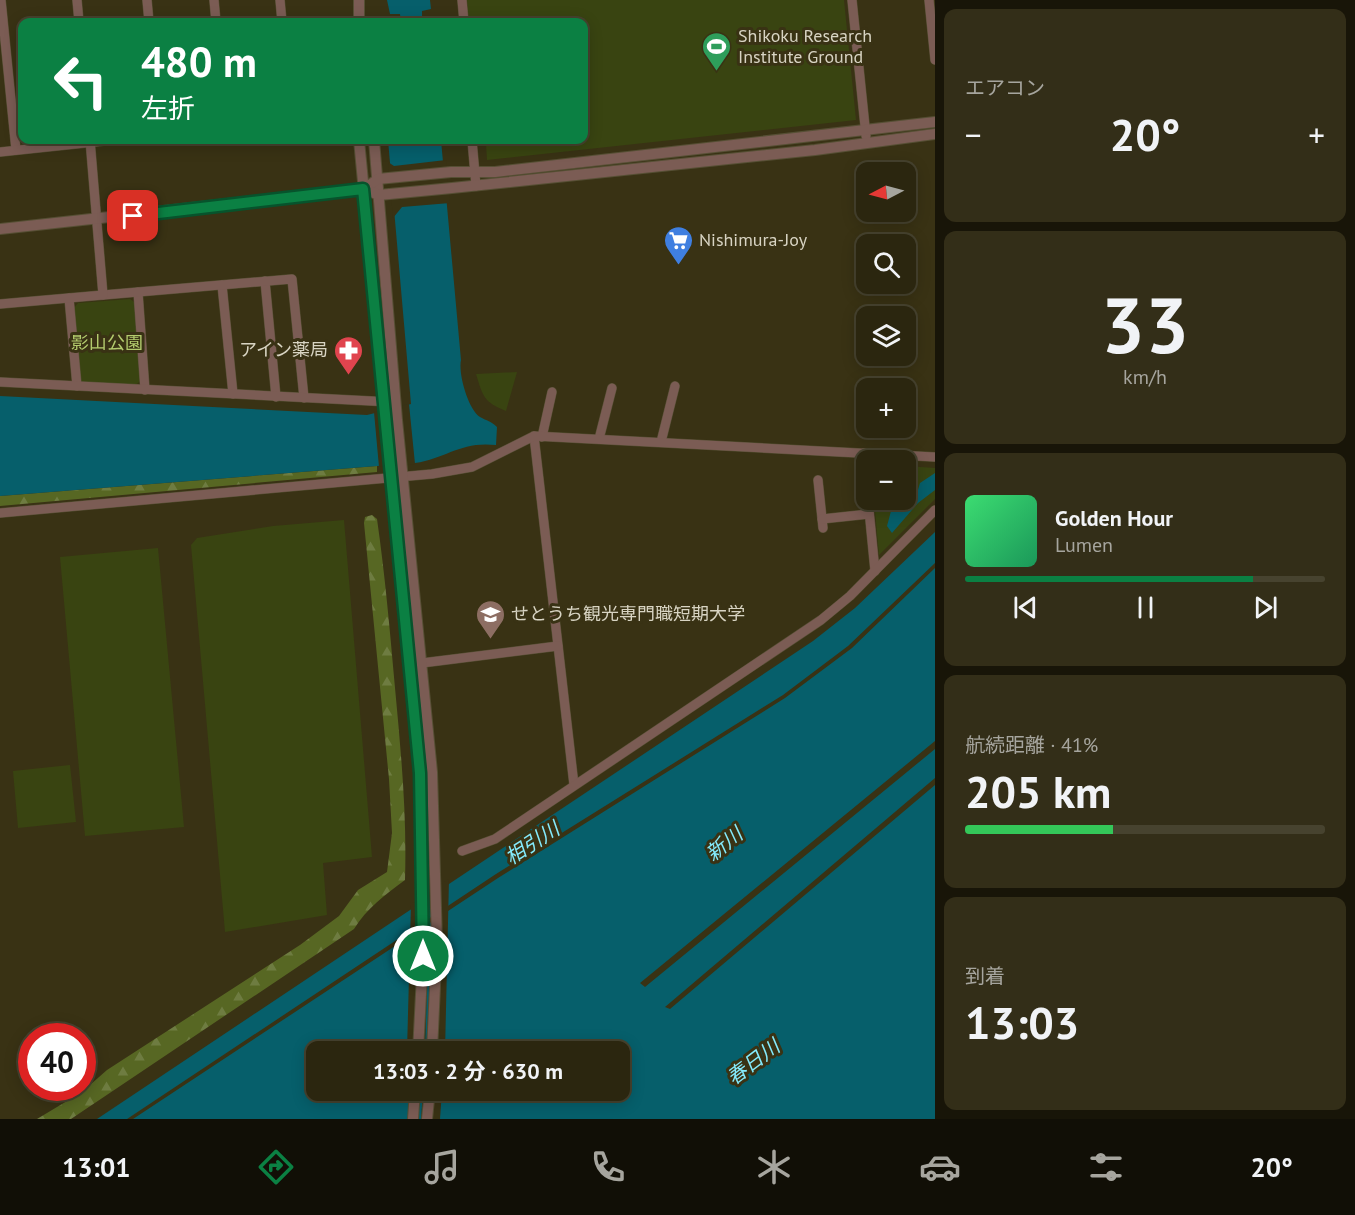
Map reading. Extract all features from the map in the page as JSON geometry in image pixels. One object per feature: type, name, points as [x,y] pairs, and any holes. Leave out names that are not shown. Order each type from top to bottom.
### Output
[{"type":"street","points":[[1,0],[16,150]]},
{"type":"street","points":[[77,0],[79,18]]},
{"type":"street","points":[[147,0],[149,18]]},
{"type":"street","points":[[214,0],[216,18]]},
{"type":"street","points":[[280,0],[282,18]]},
{"type":"street","points":[[359,0],[359,18]]},
{"type":"street","points":[[462,0],[464,18]]},
{"type":"street","points":[[852,0],[867,144]]},
{"type":"street","points":[[929,0],[935,60]]},
{"type":"street","points":[[0,230],[363,189],[383,179],[451,172],[475,172],[865,132],[935,122]]},
{"type":"street","points":[[363,189],[385,195],[867,144],[935,134]]},
{"type":"street","points":[[0,152],[65,144]]},
{"type":"street","points":[[90,144],[103,296]]},
{"type":"street","points":[[359,144],[420,773],[423,956],[419,1041]]},
{"type":"street","points":[[375,144],[385,195],[397,405],[422,663],[437,860],[437,942],[432,1041]]},
{"type":"street","points":[[472,144],[476,186]]},
{"type":"street","points":[[0,304],[292,279],[304,398]]},
{"type":"street","points":[[265,282],[276,397]]},
{"type":"street","points":[[222,285],[233,394]]},
{"type":"street","points":[[138,292],[145,390]]},
{"type":"street","points":[[69,298],[77,386]]},
{"type":"street","points":[[0,382],[397,405]]},
{"type":"street","points":[[661,442],[675,386]]},
{"type":"street","points":[[599,439],[612,388]]},
{"type":"street","points":[[552,392],[538,437],[574,785]]},
{"type":"street","points":[[0,513],[403,477],[472,467],[538,437],[856,453]]},
{"type":"street","points":[[916,456],[935,457]]},
{"type":"street","points":[[818,480],[823,524],[869,514]]},
{"type":"street","points":[[869,510],[875,571]]},
{"type":"street","points":[[462,851],[495,839],[821,620],[875,571],[935,510]]},
{"type":"street","points":[[422,663],[558,645]]},
{"type":"street","points":[[413,1119],[414,1101]]},
{"type":"street","points":[[428,1119],[429,1101]]},
{"type":"green space","name":"Shikoku Research Institute Ground","points":[[467,0],[844,0],[856,120],[487,160],[486,144],[588,144],[588,18],[469,18]]},
{"type":"green space","name":"影山公園","points":[[130,299],[134,302],[140,381],[136,385],[80,381],[74,308],[78,303]]},
{"type":"green space","points":[[517,372],[506,411],[485,398],[476,374]]},
{"type":"green space","points":[[377,466],[377,472],[0,506],[0,496]]},
{"type":"green space","points":[[916,467],[935,468],[935,499],[879,555],[875,510],[916,510]]},
{"type":"green space","points":[[372,515],[377,519],[387,603],[401,760],[405,880],[371,908],[354,929],[71,1119],[37,1119],[67,1101],[96,1101],[96,1080],[107,1070],[300,945],[339,916],[358,890],[387,872],[392,833],[389,779],[365,517]]},
{"type":"green space","points":[[344,520],[372,857],[323,863],[327,915],[225,932],[191,545],[197,538],[273,526]]},
{"type":"green space","points":[[158,548],[184,827],[85,836],[60,557]]},
{"type":"green space","points":[[70,765],[76,822],[18,828],[13,771]]},
{"type":"water","points":[[387,0],[430,0],[431,9],[422,11],[422,18],[400,18],[400,14],[390,14]]},
{"type":"water","points":[[388,144],[441,144],[461,373],[468,399],[476,413],[497,427],[496,445],[473,445],[415,463],[0,496],[0,396],[367,415],[411,404]]},
{"type":"water","points":[[935,473],[935,490],[916,505],[916,497],[920,483]]},
{"type":"water","points":[[912,510],[892,533],[887,526],[891,511]]},
{"type":"water","name":"相引川","points":[[935,532],[935,563],[848,646],[783,695],[496,874],[127,1119],[97,1119],[813,641],[855,608]]},
{"type":"water","points":[[935,568],[935,741],[640,983],[645,987],[935,749],[935,778],[665,1007],[670,1009],[935,785],[935,1119],[133,1119],[498,878],[785,698],[852,648]]},
{"type":"pier","points":[[446,160],[450,203],[402,207],[393,218],[388,162],[394,166]]},
{"type":"pier","points":[[409,404],[415,464],[379,467],[374,412]]},
{"type":"pier","points":[[449,879],[445,1041],[427,1041],[432,941],[431,891]]},
{"type":"pier","points":[[430,892],[425,1041],[407,1041],[411,904]]},
{"type":"pier","points":[[422,1101],[441,1101],[440,1119],[421,1119]]},
{"type":"place","name":"Shikoku Research Institute Ground","points":[[717,72]]},
{"type":"place","name":"Nishimura-Joy","points":[[678,266]]},
{"type":"place","name":"アイン薬局","points":[[349,376]]},
{"type":"place","name":"せとうち観光専門職短期大学","points":[[490,640]]},
{"type":"route","points":[[133,216],[363,189],[420,773],[423,956]]},
{"type":"water label","name":"新川","points":[[724,844]]},
{"type":"water label","name":"春日川","points":[[753,1062]]}]
